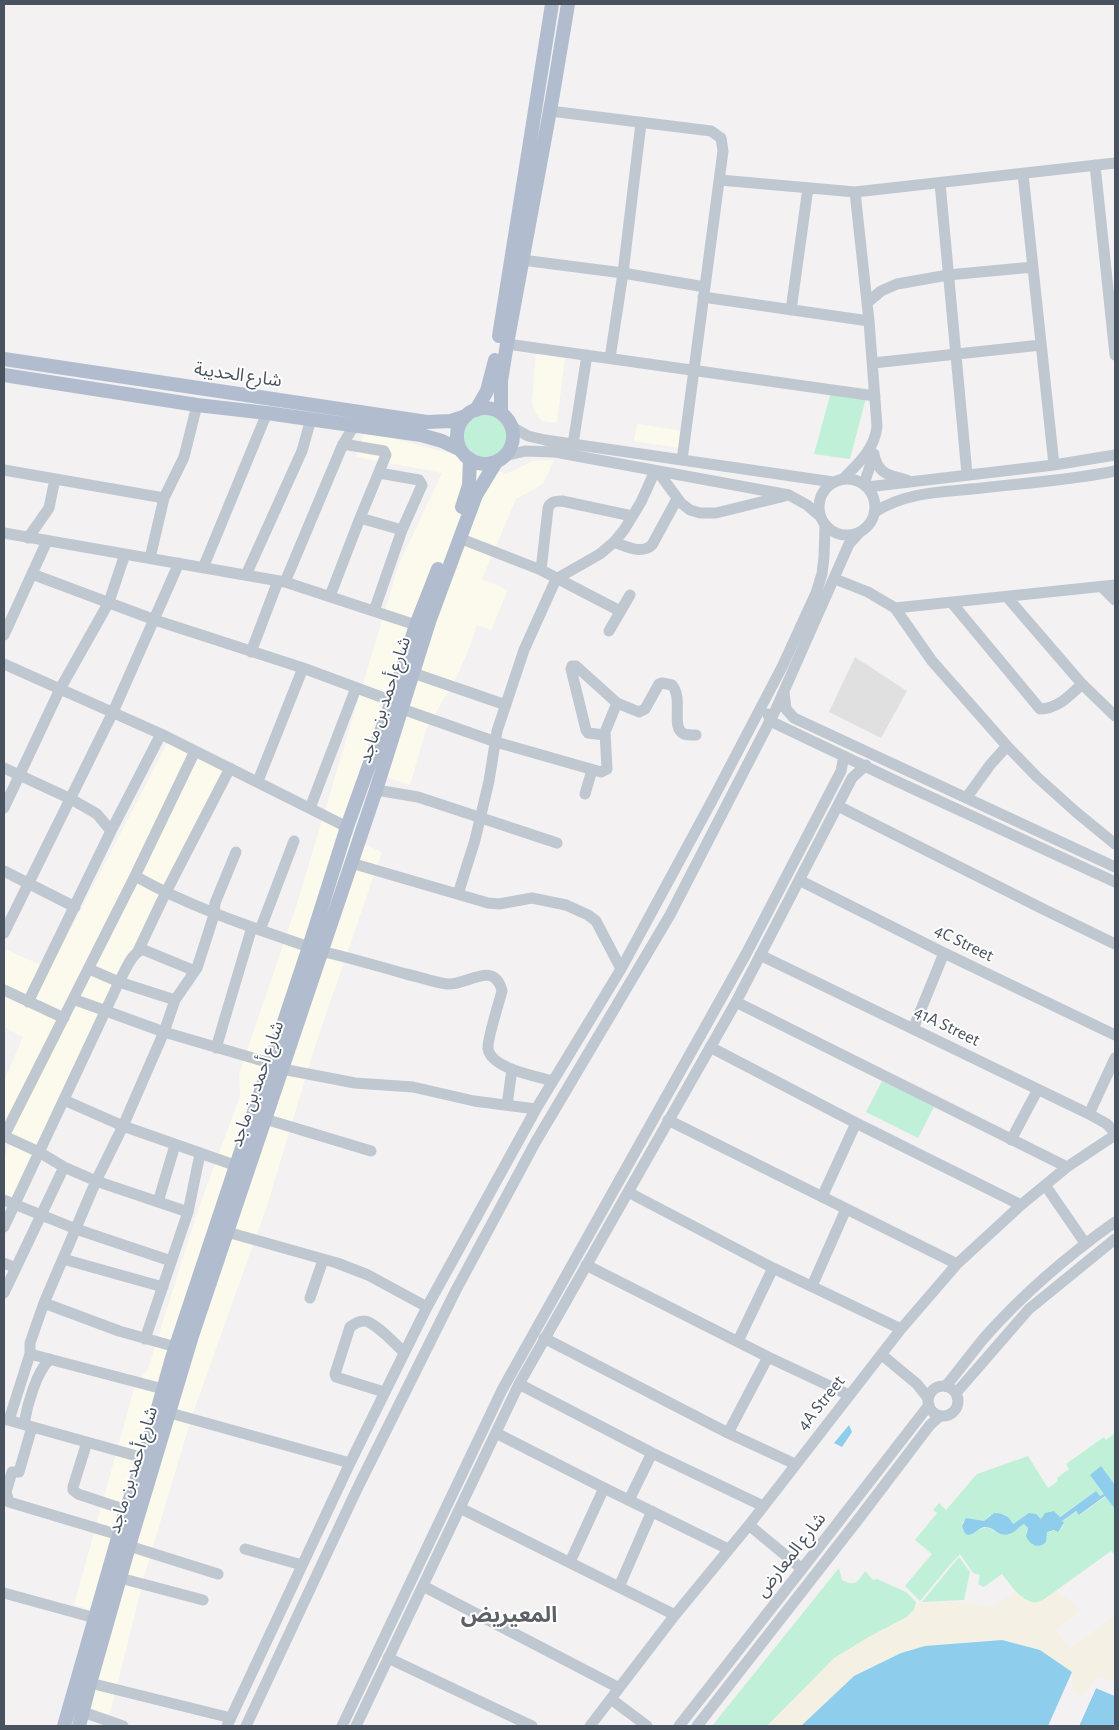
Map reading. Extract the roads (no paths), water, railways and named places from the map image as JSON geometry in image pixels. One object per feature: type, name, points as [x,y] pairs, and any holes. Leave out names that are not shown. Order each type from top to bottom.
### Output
[{"type":"main road","points":[[471,413],[494,409],[501,413],[512,427],[512,442],[500,459],[487,464],[478,463],[465,455],[457,436],[461,422],[471,413],[487,391],[492,374],[552,4]]},
{"type":"main road","points":[[501,413],[501,381],[507,344],[568,4]]},
{"type":"main road","name":"شارع الحديبة","points":[[4,359],[427,422],[451,420],[471,413]]},
{"type":"main road","name":"شارع الحديبة","points":[[4,375],[197,405],[421,435],[442,441],[465,455]]},
{"type":"main road","name":"شارع أحمد بن ماجد","points":[[315,949],[351,863],[376,790],[416,625],[467,493],[470,476],[465,455]]},
{"type":"main road","name":"شارع أحمد بن ماجد","points":[[64,1726],[126,1510],[144,1458],[176,1347],[237,1166],[276,1066],[315,949],[347,827],[397,705],[413,673],[459,538],[480,487],[500,459]]},
{"type":"main road","name":"شارع أحمد بن ماجد","points":[[79,1726],[129,1546],[192,1336],[265,1119],[276,1066]]},
{"type":"street","points":[[550,111],[711,131],[721,138],[723,145],[720,180],[682,460]]},
{"type":"street","points":[[610,358],[623,274],[641,123]]},
{"type":"street","points":[[720,180],[855,192],[1115,163]]},
{"type":"street","points":[[1095,165],[1114,324],[1115,355]]},
{"type":"street","points":[[1023,174],[1054,465]]},
{"type":"street","points":[[940,183],[967,474]]},
{"type":"street","points":[[790,310],[808,188]]},
{"type":"street","points":[[855,192],[873,363],[877,426],[874,455],[866,486]]},
{"type":"street","points":[[522,260],[623,274],[790,310],[869,321]]},
{"type":"street","points":[[867,304],[881,291],[897,284],[948,275],[1033,267]]},
{"type":"street","points":[[507,344],[875,396]]},
{"type":"street","points":[[873,363],[1041,345]]},
{"type":"street","points":[[573,444],[587,355]]},
{"type":"street","points":[[150,558],[164,498],[184,457],[197,405]]},
{"type":"street","points":[[203,568],[267,413]]},
{"type":"street","points":[[246,575],[302,451],[311,420]]},
{"type":"street","points":[[251,652],[343,444],[354,426]]},
{"type":"street","points":[[512,427],[536,438],[838,481],[850,479],[866,486],[1054,465],[1115,455]]},
{"type":"street","points":[[90,1683],[228,1722],[384,1392],[427,1307],[536,1109],[621,968],[710,806],[782,667],[816,593],[822,574],[824,557],[823,521],[819,507],[821,497],[826,489],[838,481],[862,459],[874,442]]},
{"type":"street","points":[[330,596],[386,455],[384,451],[343,444]]},
{"type":"street","points":[[500,459],[525,451],[545,451],[789,495],[808,505],[832,531],[841,535],[859,533]]},
{"type":"street","points":[[874,455],[880,470],[911,481]]},
{"type":"street","points":[[4,470],[164,498]]},
{"type":"street","points":[[656,471],[677,499],[690,510],[705,514],[789,495]]},
{"type":"street","points":[[458,894],[471,857],[489,781],[497,731],[524,650],[556,579],[600,554],[614,542],[624,530],[656,471]]},
{"type":"street","points":[[875,512],[885,506],[918,495],[1115,471]]},
{"type":"street","points":[[374,611],[402,530],[421,488],[419,480],[378,473]]},
{"type":"street","points":[[28,538],[49,508],[56,479]]},
{"type":"street","points":[[246,1726],[357,1489],[456,1290],[535,1143],[670,915],[770,721],[849,544],[872,521],[875,512],[874,497],[866,486]]},
{"type":"street","points":[[614,542],[641,550],[649,548],[677,499]]},
{"type":"street","points":[[541,570],[548,509],[551,503],[562,501],[632,516]]},
{"type":"street","points":[[360,518],[402,530]]},
{"type":"street","points":[[4,534],[282,582],[416,625]]},
{"type":"street","points":[[459,538],[541,570],[620,611]]},
{"type":"street","points":[[4,635],[47,540]]},
{"type":"street","points":[[4,808],[60,689],[109,602],[126,554]]},
{"type":"street","points":[[4,933],[113,712],[179,563]]},
{"type":"street","points":[[32,574],[155,620],[302,668],[496,742],[601,772],[607,769],[606,728],[617,703]]},
{"type":"street","points":[[834,580],[868,592],[895,608],[932,662],[1007,746],[1050,789],[1115,844]]},
{"type":"street","points":[[895,608],[1115,585]]},
{"type":"street","points":[[1102,587],[1115,600]]},
{"type":"street","points":[[609,631],[630,595]]},
{"type":"street","points":[[1007,597],[1082,684],[1115,716]]},
{"type":"street","points":[[952,603],[1040,709],[1049,709],[1059,704],[1082,684]]},
{"type":"street","points":[[4,664],[161,734],[347,827]]},
{"type":"street","points":[[605,735],[588,733],[586,730],[571,669],[572,666],[576,666],[617,703],[641,712],[659,684],[672,685],[677,694],[678,730],[684,734],[696,735]]},
{"type":"street","points":[[782,667],[767,712],[770,721],[1115,882]]},
{"type":"street","points":[[258,781],[302,668]]},
{"type":"street","points":[[413,673],[506,705]]},
{"type":"street","points":[[310,808],[356,688]]},
{"type":"street","points":[[784,691],[784,704],[790,714],[850,744],[970,798],[1115,867]]},
{"type":"street","points":[[808,738],[807,733],[813,731],[850,744]]},
{"type":"street","points":[[28,1002],[161,734]]},
{"type":"street","points":[[894,780],[900,779],[964,808],[968,807],[970,798],[990,765],[1007,746]]},
{"type":"street","points":[[188,1212],[96,1181],[4,1136],[195,751]]},
{"type":"street","points":[[342,1726],[502,1390],[746,954],[843,767],[844,756]]},
{"type":"street","points":[[356,1726],[519,1384],[736,1002],[855,774],[866,765]]},
{"type":"street","points":[[4,768],[71,799],[97,814],[111,832]]},
{"type":"street","points":[[4,1227],[9,1202],[39,1152],[119,982],[138,951],[230,768]]},
{"type":"street","points":[[585,794],[592,770]]},
{"type":"street","points":[[376,790],[418,797],[557,844]]},
{"type":"street","points":[[824,832],[821,827],[836,799],[835,794],[830,791]]},
{"type":"street","points":[[838,806],[1115,944]]},
{"type":"street","points":[[216,1048],[256,929],[294,841]]},
{"type":"street","points":[[144,1458],[6,1419],[30,1354],[30,1343],[44,1303],[96,1181],[123,1126],[164,1032],[175,1000],[194,971],[214,915],[216,903],[236,852]]},
{"type":"street","points":[[351,863],[499,904],[532,898],[566,905],[588,915],[596,921],[621,968]]},
{"type":"street","points":[[4,871],[75,907]]},
{"type":"street","points":[[134,876],[165,894],[214,915],[315,949],[448,984],[482,976],[489,975],[494,977],[502,991],[488,1050],[495,1062],[553,1081]]},
{"type":"street","name":"4C Street","points":[[799,880],[944,953],[1115,1035]]},
{"type":"street","points":[[138,951],[144,950],[194,971]]},
{"type":"street","points":[[913,1029],[944,953]]},
{"type":"street","name":"41A Street","points":[[760,955],[1090,1114],[1107,1124],[1115,1134]]},
{"type":"street","points":[[88,969],[119,982],[175,1000]]},
{"type":"street","points":[[4,990],[64,1018]]},
{"type":"street","points":[[73,1000],[164,1032],[276,1066],[355,1083],[413,1087],[474,1101],[536,1109]]},
{"type":"street","points":[[736,1002],[1067,1167]]},
{"type":"street","points":[[710,1047],[856,1123],[1020,1204]]},
{"type":"street","points":[[1090,1114],[1115,1058]]},
{"type":"street","points":[[507,1105],[512,1069]]},
{"type":"street","points":[[1011,1140],[1038,1089]]},
{"type":"street","points":[[64,1100],[123,1126],[237,1166]]},
{"type":"street","points":[[265,1119],[371,1151]]},
{"type":"street","points":[[668,1120],[958,1264]]},
{"type":"street","points":[[822,1198],[856,1123]]},
{"type":"street","name":"4A Street","points":[[590,1726],[675,1615],[749,1526],[762,1506],[882,1356],[901,1329],[958,1264],[1020,1204],[1067,1167],[1115,1134]]},
{"type":"street","points":[[158,1202],[175,1145]]},
{"type":"street","points":[[145,1339],[188,1212],[200,1154]]},
{"type":"street","points":[[4,1293],[64,1167]]},
{"type":"street","points":[[1044,1186],[1085,1243]]},
{"type":"street","points":[[628,1192],[773,1268],[901,1329]]},
{"type":"street","points":[[9,1202],[76,1229],[171,1262]]},
{"type":"street","points":[[812,1286],[846,1209]]},
{"type":"street","points":[[928,1401],[931,1392],[942,1386],[1015,1306],[1046,1276],[1085,1243],[1115,1222]]},
{"type":"street","points":[[227,1232],[368,1275],[427,1307]]},
{"type":"street","points":[[956,1393],[1029,1309],[1115,1238]]},
{"type":"street","points":[[63,1259],[163,1286]]},
{"type":"street","points":[[310,1298],[323,1260]]},
{"type":"street","points":[[4,1263],[16,1268]]},
{"type":"street","points":[[586,1265],[768,1357],[849,1395]]},
{"type":"street","points":[[738,1341],[773,1268]]},
{"type":"street","points":[[44,1303],[145,1339],[176,1347]]},
{"type":"street","points":[[384,1392],[336,1377],[335,1374],[350,1327],[359,1322],[366,1321],[373,1324],[404,1352]]},
{"type":"street","points":[[544,1338],[728,1433],[795,1464]]},
{"type":"street","points":[[30,1354],[163,1389]]},
{"type":"street","points":[[882,1356],[917,1384],[934,1413],[940,1416],[948,1415],[956,1409],[958,1399],[956,1393],[950,1387],[917,1384]]},
{"type":"street","points":[[728,1433],[768,1357]]},
{"type":"street","points":[[50,1359],[42,1369],[26,1412],[28,1426],[20,1472],[12,1472],[6,1492],[9,1502],[119,1535]]},
{"type":"street","points":[[519,1384],[652,1453],[762,1506]]},
{"type":"street","name":"شارع المعارض","points":[[679,1726],[802,1569],[928,1401]]},
{"type":"street","points":[[170,1413],[350,1463]]},
{"type":"street","name":"شارع المعارض","points":[[697,1726],[930,1425],[940,1416]]},
{"type":"street","points":[[496,1433],[728,1549]]},
{"type":"street","points":[[87,1442],[72,1487],[73,1490],[78,1494],[126,1510]]},
{"type":"street","points":[[628,1500],[652,1453]]},
{"type":"street","points":[[570,1562],[604,1488]]},
{"type":"street","points":[[460,1508],[675,1615]]},
{"type":"street","points":[[619,1587],[652,1512]]},
{"type":"street","points":[[749,1526],[802,1569]]},
{"type":"street","points":[[129,1546],[218,1574]]},
{"type":"street","points":[[245,1549],[302,1565]]},
{"type":"street","points":[[120,1578],[203,1600]]},
{"type":"street","points":[[423,1586],[619,1688]]},
{"type":"street","points":[[4,1593],[95,1618]]},
{"type":"street","points":[[4,1600],[16,1596]]},
{"type":"street","points":[[388,1658],[527,1725]]},
{"type":"street","points":[[611,1699],[647,1726]]},
{"type":"street","points":[[83,1712],[123,1726]]},
{"type":"water","points":[[849,1425],[852,1432],[842,1447],[834,1443]]},
{"type":"water","points":[[1101,1466],[1115,1485],[1115,1509],[1105,1496],[1079,1515],[1076,1511],[1062,1521],[1064,1523],[1058,1532],[1054,1530],[1047,1532],[1046,1542],[1043,1544],[1038,1546],[1030,1542],[1026,1536],[1028,1528],[1024,1524],[1008,1535],[986,1527],[969,1535],[964,1532],[962,1526],[966,1518],[984,1521],[994,1513],[1005,1516],[1013,1524],[1029,1513],[1036,1514],[1041,1519],[1045,1513],[1054,1511],[1060,1517],[1096,1491],[1100,1496],[1104,1494],[1090,1475]]},
{"type":"water","points":[[1002,1640],[1040,1650],[1072,1672],[1048,1726],[801,1726],[854,1676],[901,1653],[925,1646]]},
{"type":"water","points":[[1096,1688],[1115,1696],[1115,1726],[1079,1726]]},
{"type":"district","name":"المعيريض","points":[[509,1615]]}]
